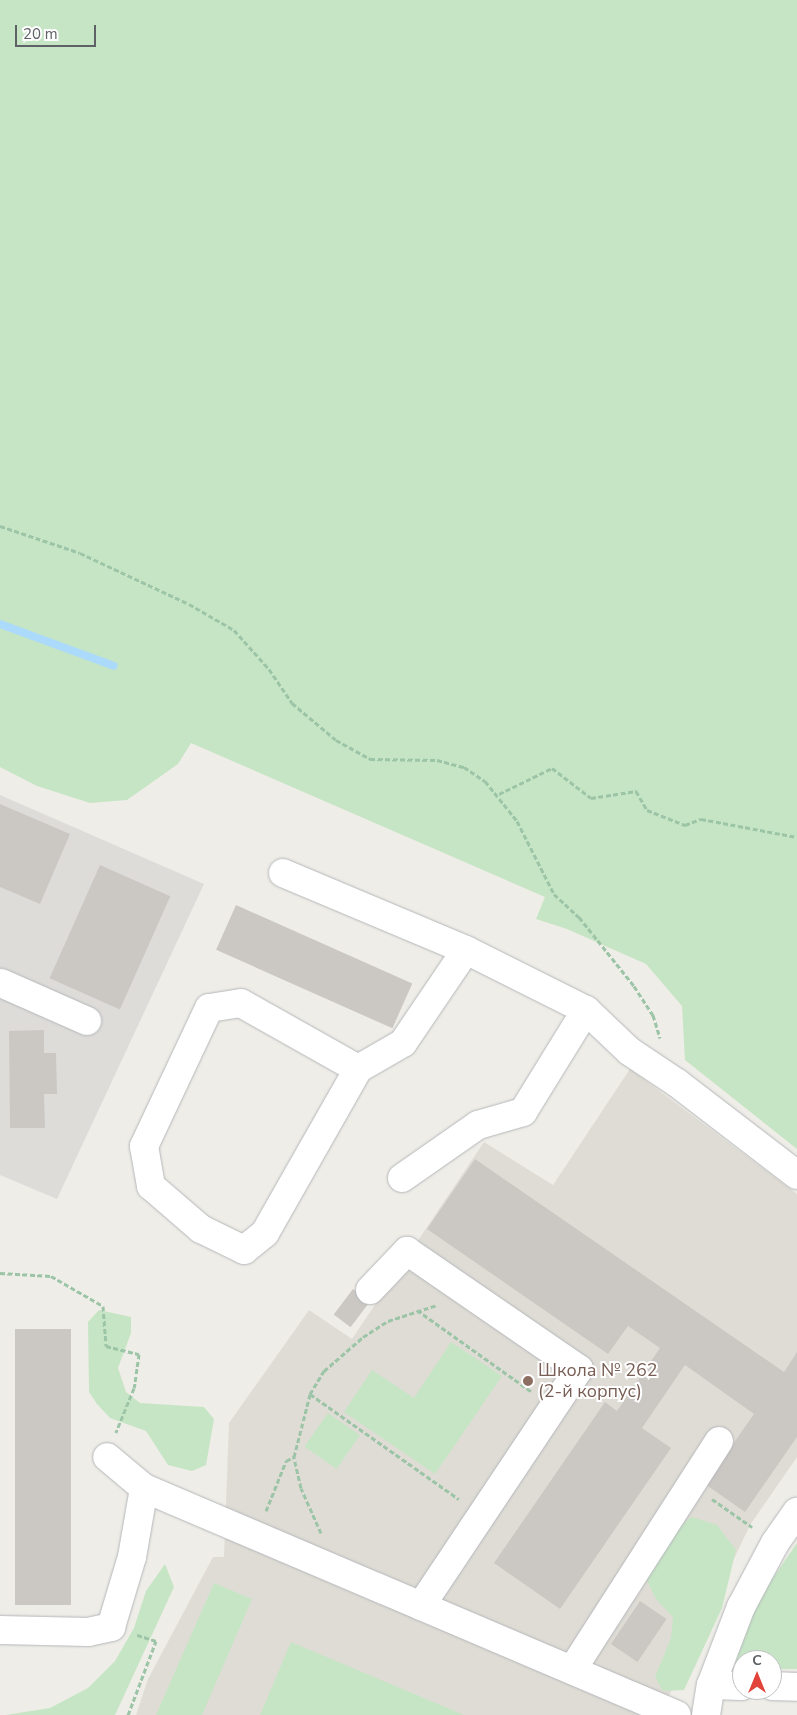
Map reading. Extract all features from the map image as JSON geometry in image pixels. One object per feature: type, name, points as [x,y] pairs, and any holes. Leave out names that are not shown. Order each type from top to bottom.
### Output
[{"type":"lane","points":[[283,873],[466,950],[586,1010],[629,1051],[677,1083],[797,1175]]},
{"type":"lane","points":[[358,1068],[241,1003],[209,1008],[144,1146],[151,1186],[201,1229],[244,1250],[265,1232],[358,1068],[404,1043],[466,950]]},
{"type":"lane","points":[[0,984],[87,1021]]},
{"type":"lane","points":[[402,1178],[478,1125],[523,1112],[586,1010]]},
{"type":"lane","points":[[370,1290],[407,1250],[579,1369],[480,1513],[421,1606]]},
{"type":"lane","points":[[572,1670],[719,1441]]},
{"type":"lane","points":[[107,1457],[144,1488],[677,1715]]},
{"type":"lane","points":[[0,1630],[88,1632],[111,1627],[132,1557],[144,1488]]},
{"type":"lane","points":[[706,1715],[711,1685],[740,1607],[775,1543],[797,1512]]},
{"type":"lane","points":[[711,1685],[732,1686]]},
{"type":"lane","points":[[782,1686],[797,1687]]},
{"type":"path","points":[[0,526],[80,553],[188,604],[234,630],[269,669],[292,703],[336,740],[370,759],[437,760],[464,767],[498,794],[517,821],[554,894],[579,917],[634,986],[653,1015],[661,1041]]},
{"type":"path","points":[[498,794],[552,768],[591,798],[636,791],[647,810],[685,825],[701,819],[797,837]]},
{"type":"path","points":[[0,1273],[51,1276],[103,1306],[106,1346],[139,1354],[134,1388],[107,1457]]},
{"type":"path","points":[[326,1542],[301,1488],[294,1457],[310,1394],[324,1371],[340,1355],[388,1321],[416,1310],[445,1304]]},
{"type":"path","points":[[416,1310],[553,1408]]},
{"type":"path","points":[[310,1394],[480,1513]]},
{"type":"path","points":[[264,1517],[286,1461],[294,1457]]},
{"type":"path","points":[[691,1484],[775,1543]]},
{"type":"path","points":[[111,1627],[156,1641],[128,1715]]},
{"type":"shaded area","points":[[0,795],[204,884],[57,1199],[0,1175]]},
{"type":"shaded area","name":"Школа № 262 (2-й корпус)","points":[[630,1069],[797,1194],[797,1457],[750,1525],[660,1715],[136,1715],[148,1679],[213,1557],[224,1557],[229,1423],[309,1310],[352,1339],[484,1142],[553,1185]]},
{"type":"green space","points":[[0,0],[797,0],[797,1149],[685,1060],[682,1006],[646,964],[567,929],[536,919],[545,897],[191,743],[178,764],[127,800],[90,803],[37,786],[0,767]]},
{"type":"green space","points":[[99,1310],[131,1317],[131,1333],[118,1368],[126,1392],[140,1403],[204,1407],[214,1419],[206,1465],[192,1471],[168,1465],[146,1431],[110,1418],[97,1404],[89,1392],[88,1322]]},
{"type":"green space","points":[[451,1342],[502,1376],[435,1474],[344,1412],[372,1370],[414,1398]]},
{"type":"green space","points":[[328,1413],[360,1435],[336,1469],[304,1447]]},
{"type":"green space","points":[[692,1517],[717,1525],[736,1550],[722,1608],[684,1690],[663,1691],[655,1677],[671,1638],[673,1617],[656,1599],[647,1581],[650,1560],[674,1529]]},
{"type":"green space","points":[[797,1543],[797,1669],[782,1669],[782,1650],[740,1650],[759,1598]]},
{"type":"green space","points":[[165,1564],[174,1587],[115,1715],[6,1715],[50,1708],[88,1688],[115,1661],[134,1628],[146,1591]]},
{"type":"green space","points":[[214,1583],[252,1599],[202,1715],[156,1715]]},
{"type":"green space","points":[[291,1642],[464,1715],[260,1715]]},
{"type":"building","points":[[0,804],[70,834],[40,904],[0,887]]},
{"type":"building","points":[[100,865],[170,896],[120,1010],[50,978]]},
{"type":"building","points":[[236,905],[412,984],[392,1028],[216,950]]},
{"type":"building","points":[[44,1030],[44,1053],[56,1053],[57,1094],[44,1094],[45,1128],[10,1128],[9,1031]]},
{"type":"building","points":[[475,1159],[784,1372],[797,1352],[797,1437],[745,1512],[705,1484],[754,1414],[685,1365],[642,1428],[671,1448],[560,1609],[494,1563],[605,1402],[617,1411],[660,1348],[628,1326],[608,1354],[427,1229]]},
{"type":"building","points":[[353,1289],[370,1302],[351,1327],[334,1315]]},
{"type":"building","points":[[15,1329],[71,1329],[71,1605],[15,1605]]},
{"type":"building","points":[[640,1601],[667,1619],[637,1662],[611,1644]]},
{"type":"waterway","points":[[0,624],[114,666]]},
{"type":"place","name":"Школа № 262 (2-й корпус)","points":[[528,1381]]}]
